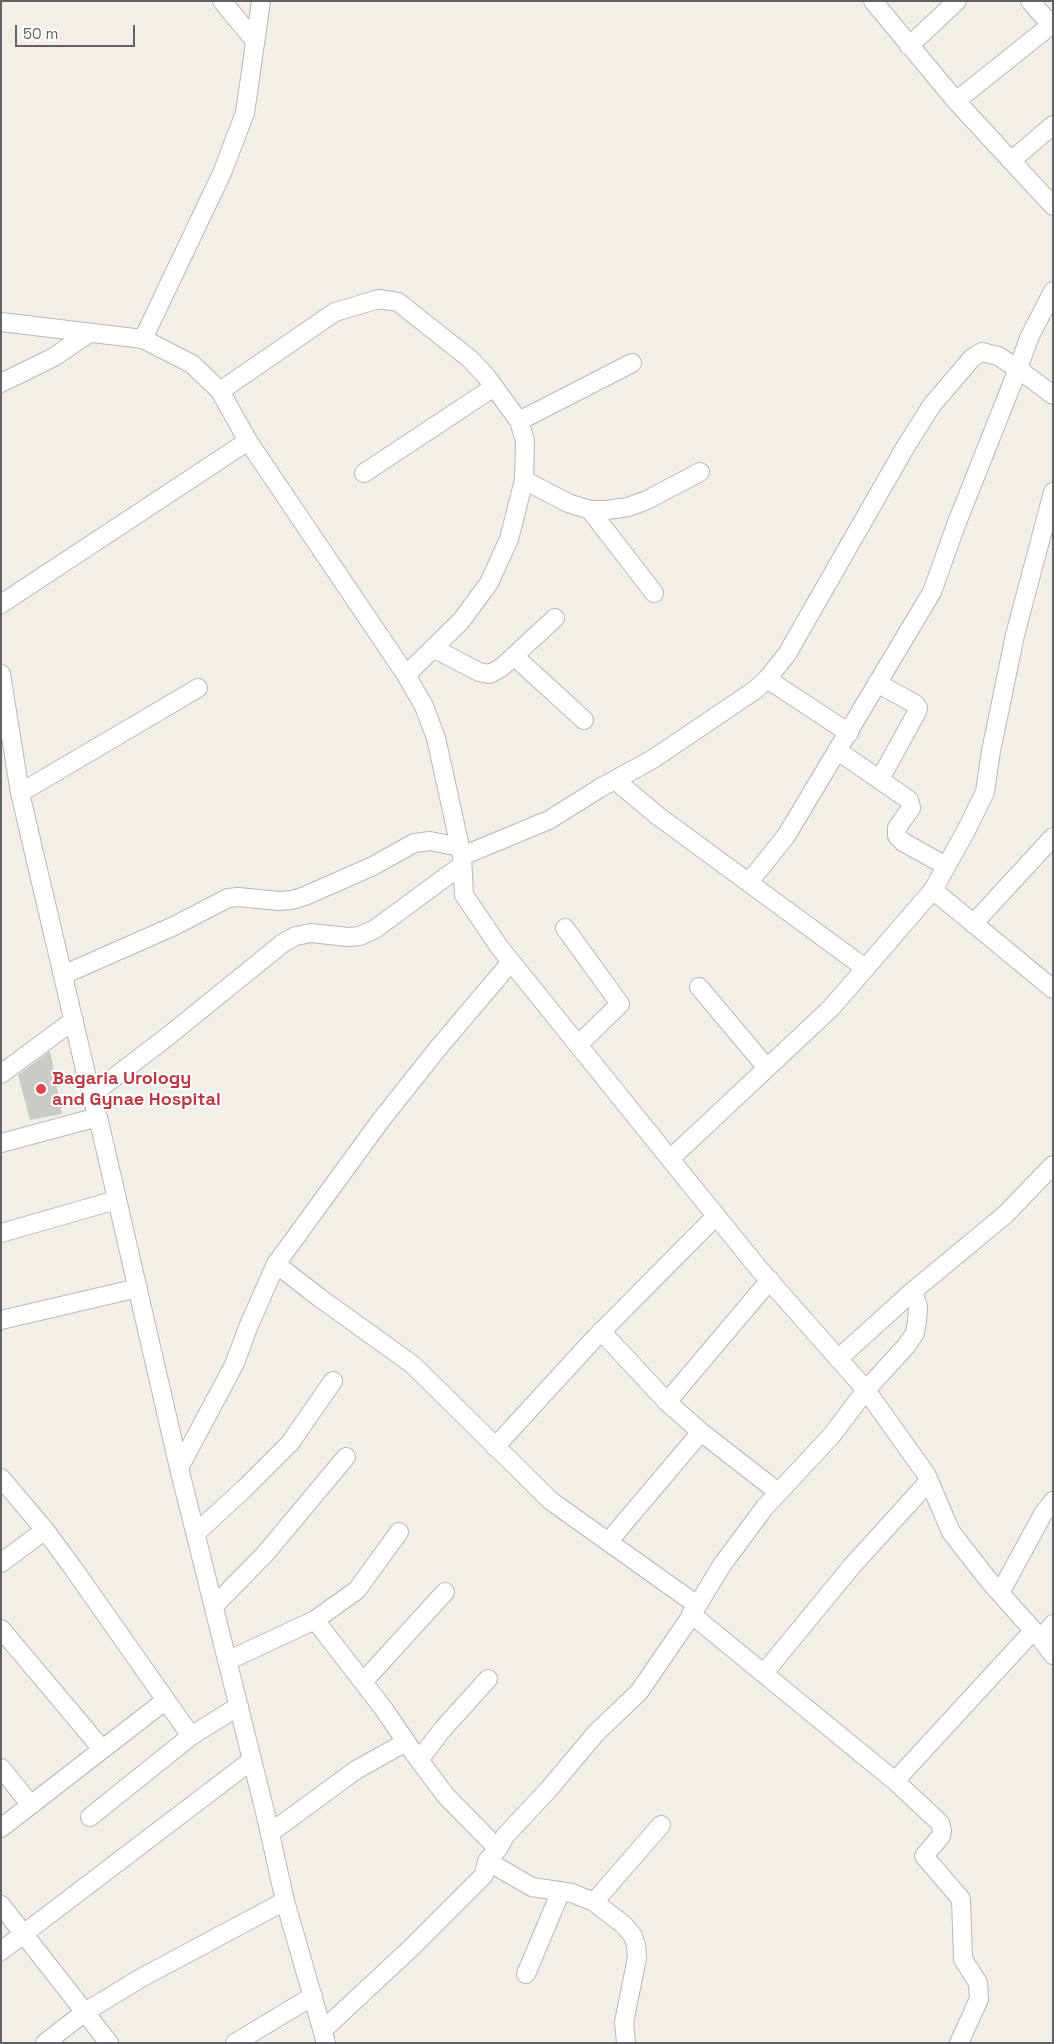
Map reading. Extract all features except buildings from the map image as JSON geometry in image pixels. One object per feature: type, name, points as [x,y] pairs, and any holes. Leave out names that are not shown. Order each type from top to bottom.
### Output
[{"type":"street","points":[[222,1],[255,41]]},
{"type":"street","points":[[143,339],[222,173],[245,113],[261,1]]},
{"type":"street","points":[[873,1],[956,101],[1053,206]]},
{"type":"street","points":[[909,46],[957,1]]},
{"type":"street","points":[[956,101],[1052,26],[1030,1]]},
{"type":"street","points":[[1011,161],[1053,125]]},
{"type":"street","points":[[750,882],[786,836],[932,592],[1029,338],[1053,290]]},
{"type":"street","points":[[220,391],[335,312],[379,299],[398,302],[470,359],[519,421],[525,441],[524,480],[509,539],[489,584],[460,621],[406,675]]},
{"type":"street","points":[[1,322],[143,339],[192,364],[220,391],[248,441],[406,675],[424,706],[436,738],[461,856],[464,895],[511,962],[670,1160],[770,1280],[866,1390],[926,1474],[951,1532],[1053,1655]]},
{"type":"street","points":[[1,383],[54,357],[89,333]]},
{"type":"street","points":[[91,1094],[167,1037],[283,943],[296,936],[311,933],[348,937],[360,936],[375,929],[461,856],[549,820],[653,759],[755,690],[768,679],[787,654],[906,446],[932,405],[972,358],[982,352],[991,353],[1018,369],[1053,396]]},
{"type":"street","points":[[519,421],[632,363]]},
{"type":"street","points":[[364,473],[494,387]]},
{"type":"street","points":[[1,604],[248,441]]},
{"type":"street","points":[[524,480],[568,503],[590,510],[607,510],[628,507],[647,500],[700,472]]},
{"type":"street","points":[[670,1160],[831,1008],[934,890],[968,829],[984,792],[1014,635],[1053,492]]},
{"type":"street","points":[[590,510],[654,593]]},
{"type":"street","points":[[433,648],[485,674],[497,671],[555,618]]},
{"type":"street","points":[[514,656],[584,720]]},
{"type":"street","points":[[1,674],[20,793],[98,1117],[179,1468],[270,1833],[285,1901],[325,2037],[484,1874],[505,1836],[550,1789],[596,1733],[639,1692],[722,1565],[764,1506],[832,1436],[866,1390],[907,1345],[915,1333],[918,1307],[913,1291]]},
{"type":"street","points":[[768,679],[849,733]]},
{"type":"street","points":[[876,683],[915,704],[918,708],[880,779]]},
{"type":"street","points":[[20,793],[198,688]]},
{"type":"street","points":[[838,751],[907,798],[911,805],[896,828],[897,836],[903,842],[946,866]]},
{"type":"street","points":[[615,780],[666,822],[865,968]]},
{"type":"street","points":[[973,924],[1053,837]]},
{"type":"street","points":[[63,975],[174,926],[228,898],[292,900],[373,866],[414,843],[430,841],[461,856]]},
{"type":"street","points":[[934,890],[1053,989]]},
{"type":"street","points":[[565,928],[620,1004],[578,1045]]},
{"type":"street","points":[[179,1468],[234,1365],[249,1325],[276,1264],[381,1120],[439,1047],[511,962]]},
{"type":"street","points":[[699,987],[767,1068]]},
{"type":"street","points":[[1,1074],[74,1020]]},
{"type":"street","points":[[1,1143],[98,1117]]},
{"type":"street","points":[[839,1358],[913,1291],[1006,1214],[1053,1165]]},
{"type":"street","points":[[1,1233],[116,1200]]},
{"type":"street","points":[[495,1447],[601,1331],[716,1216]]},
{"type":"street","points":[[276,1264],[413,1365],[551,1501],[608,1542],[694,1610],[764,1673],[895,1781],[940,1822],[941,1836],[924,1856],[961,1899],[963,1959],[978,1983],[979,1998],[959,2043]]},
{"type":"street","points":[[667,1402],[770,1280]]},
{"type":"street","points":[[1,1320],[138,1288]]},
{"type":"street","points":[[601,1331],[667,1402],[700,1432],[778,1492]]},
{"type":"street","points":[[196,1533],[290,1443],[333,1381]]},
{"type":"street","points":[[608,1542],[700,1432]]},
{"type":"street","points":[[214,1606],[266,1554],[346,1457]]},
{"type":"street","points":[[1,1478],[45,1530],[191,1736]]},
{"type":"street","points":[[764,1673],[852,1566],[929,1481]]},
{"type":"street","points":[[1000,1593],[1043,1514],[1053,1501]]},
{"type":"street","points":[[1,1563],[45,1530]]},
{"type":"street","points":[[227,1661],[315,1620],[357,1590],[399,1532]]},
{"type":"street","points":[[363,1682],[445,1592]]},
{"type":"street","points":[[315,1620],[446,1796],[493,1855],[532,1887],[572,1893],[594,1902],[624,1925],[633,1936],[637,1958],[624,2022],[626,2043]]},
{"type":"street","points":[[895,1781],[1037,1635],[1053,1624]]},
{"type":"street","points":[[1,1629],[102,1749]]},
{"type":"street","points":[[419,1760],[442,1730],[488,1679]]},
{"type":"street","points":[[1,1828],[166,1700]]},
{"type":"street","points":[[90,1817],[191,1736],[238,1706]]},
{"type":"street","points":[[270,1833],[356,1770],[406,1742]]},
{"type":"street","points":[[1,1951],[252,1760]]},
{"type":"street","points":[[1,1768],[31,1805]]},
{"type":"street","points":[[594,1902],[661,1825]]},
{"type":"street","points":[[526,1974],[561,1891]]},
{"type":"street","points":[[45,2043],[85,2012],[156,1970],[285,1901]]},
{"type":"street","points":[[1,1904],[109,2043]]},
{"type":"street","points":[[234,2043],[313,1996]]},
{"type":"place","name":"Bagaria Urology and Gynae Hospital","points":[[41,1089]]}]
